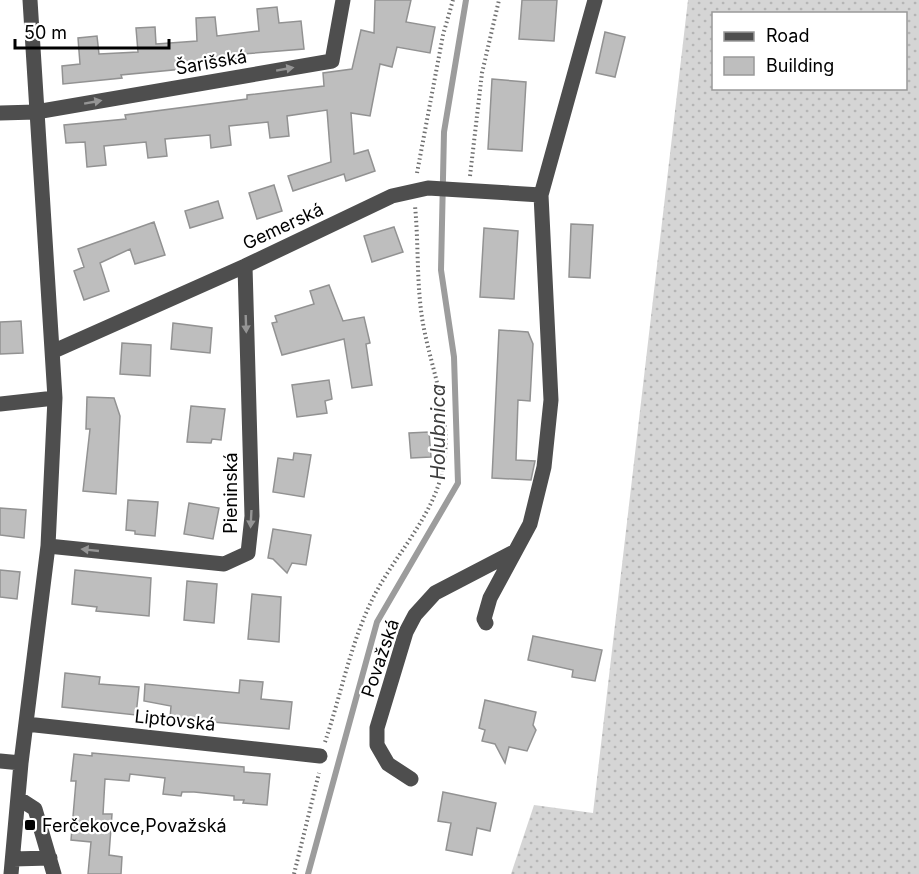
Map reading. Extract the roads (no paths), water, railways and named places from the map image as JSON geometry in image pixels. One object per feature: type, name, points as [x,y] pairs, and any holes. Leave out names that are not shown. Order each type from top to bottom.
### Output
[{"type":"street","points":[[30,0],[56,398],[48,546],[21,763],[12,867],[50,858]]},
{"type":"street","name":"Šarišská","points":[[36,112],[332,61],[343,0]]},
{"type":"street","points":[[486,623],[484,619],[490,598],[512,553],[530,524],[537,506],[551,400],[541,195],[595,0]]},
{"type":"street","points":[[0,113],[36,112]]},
{"type":"street","name":"Gemerská","points":[[54,351],[245,266],[392,196],[421,189],[541,195]]},
{"type":"street","name":"Pieninská","points":[[48,546],[224,564],[248,553],[252,516],[245,266]]},
{"type":"street","points":[[0,404],[56,398]]},
{"type":"street","name":"Považská","points":[[411,778],[388,764],[377,745],[377,728],[406,632],[415,615],[435,593],[512,553]]},
{"type":"street","name":"Liptovská","points":[[26,724],[320,756]]},
{"type":"street","points":[[0,761],[21,763]]},
{"type":"street","points":[[18,798],[35,809],[54,874]]},
{"type":"waterway","name":"Holubnica","points":[[308,874],[377,622],[458,483],[454,357],[441,270],[444,132],[466,0]]},
{"type":"place","name":"Ferčekovce,Považská","points":[[30,825]]}]
